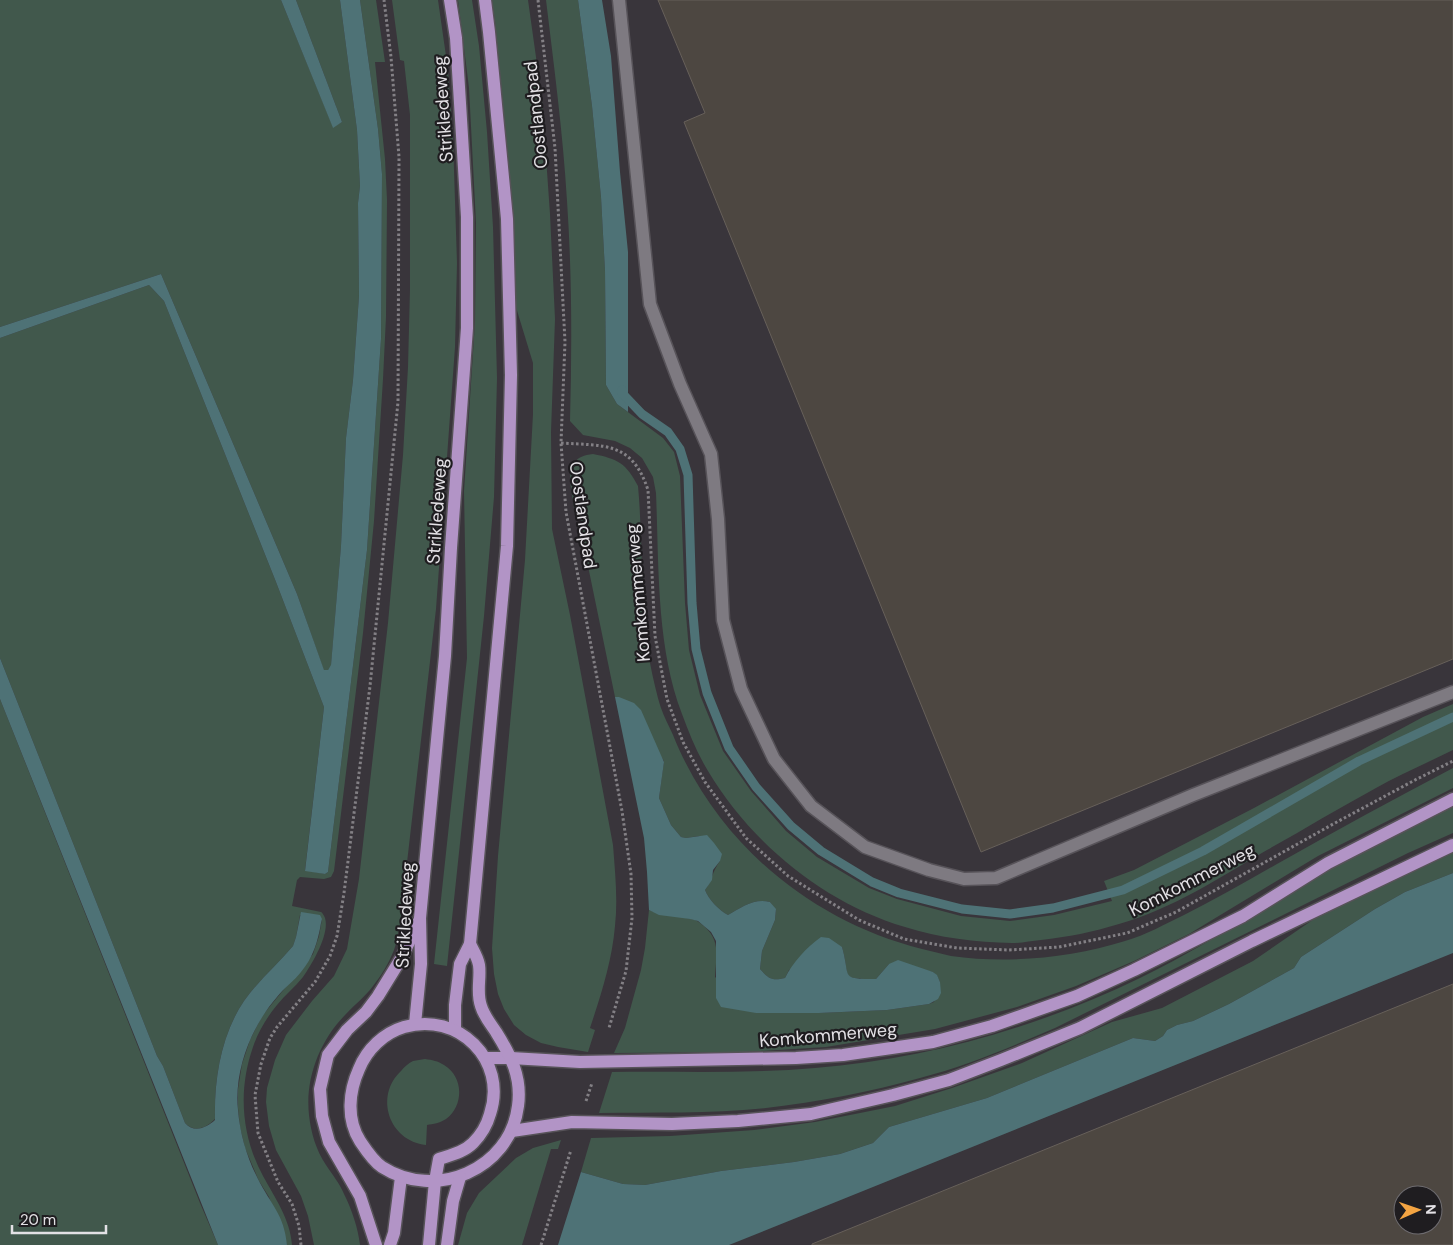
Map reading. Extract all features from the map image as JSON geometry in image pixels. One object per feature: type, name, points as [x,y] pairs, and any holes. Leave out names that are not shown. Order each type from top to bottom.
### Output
[{"type":"main road","name":"Strikledeweg","points":[[415,1024],[421,964],[420,918],[445,656],[467,328],[467,217],[456,38],[450,0]]},
{"type":"main road","points":[[455,1030],[455,1006],[460,964],[470,944],[507,546],[511,384],[508,219],[490,32],[485,0]]},
{"type":"main road","name":"Komkommerweg","points":[[485,1058],[580,1062],[796,1058],[843,1055],[933,1042],[984,1028],[1077,996],[1134,970],[1242,916],[1328,863],[1453,799]]},
{"type":"main road","points":[[512,1131],[572,1122],[672,1124],[738,1121],[811,1114],[948,1080],[1080,1028],[1252,941],[1453,845]]},
{"type":"main road","points":[[376,1245],[360,1196],[329,1142],[322,1116],[320,1090],[328,1054],[378,996],[402,957],[420,918]]},
{"type":"main road","points":[[429,1245],[435,1182],[439,1159],[465,1149],[480,1135],[487,1124],[491,1111],[494,1088],[493,1078],[485,1058],[471,1042],[455,1030],[434,1024],[415,1024],[393,1031],[380,1040],[370,1050],[352,1084],[350,1102],[352,1120],[358,1138],[369,1154],[381,1166],[402,1177],[435,1182],[460,1177],[488,1161],[503,1145],[512,1131],[518,1107],[518,1076],[511,1058],[480,1006],[478,994],[479,965],[470,944]]},
{"type":"main road","points":[[390,1245],[394,1233],[402,1177]]},
{"type":"main road","points":[[447,1245],[453,1201],[460,1177]]},
{"type":"lane","points":[[619,0],[650,304],[680,384],[711,454],[718,519],[723,620],[741,689],[774,759],[812,806],[865,847],[929,870],[964,880],[996,878],[1193,795],[1453,692]]},
{"type":"path","points":[[301,1245],[299,1226],[292,1204],[278,1182],[258,1133],[255,1095],[261,1064],[270,1038],[315,982],[330,956],[337,936],[370,686],[398,402],[399,158],[391,57],[384,0]]},
{"type":"path","name":"Oostlandpad","points":[[538,0],[555,148],[565,342],[560,443],[566,512],[620,801],[631,874],[632,918],[626,971],[609,1028]]},
{"type":"path","name":"Komkommerweg","points":[[560,443],[610,446],[623,452],[633,461],[643,476],[648,490],[655,636],[667,699],[683,742],[705,782],[746,838],[788,876],[859,920],[904,939],[958,948],[1008,950],[1059,947],[1126,933],[1176,912],[1343,818],[1453,761]]},
{"type":"path","points":[[585,1104],[593,1080]]},
{"type":"path","points":[[541,1245],[571,1150]]},
{"type":"green space","points":[[0,0],[281,0],[333,127],[342,122],[296,0],[340,0],[357,130],[360,186],[358,203],[359,296],[353,380],[346,438],[341,546],[331,666],[328,670],[324,671],[297,594],[161,274],[0,327]]},
{"type":"green space","points":[[360,0],[376,0],[385,62],[375,62],[385,159],[387,200],[386,317],[383,379],[374,521],[363,633],[334,871],[331,877],[324,879],[300,877],[297,880],[292,906],[321,912],[325,918],[326,925],[323,940],[300,981],[273,1010],[260,1030],[248,1063],[244,1096],[246,1129],[250,1145],[288,1226],[292,1245],[287,1245],[269,1197],[259,1181],[245,1148],[240,1127],[238,1089],[242,1064],[250,1040],[262,1016],[313,954],[322,919],[300,915],[293,946],[244,1001],[230,1028],[220,1058],[216,1088],[215,1119],[201,1128],[197,1129],[189,1126],[185,1123],[163,1066],[157,1056],[0,658],[0,338],[149,285],[164,301],[324,707],[305,870],[325,874],[328,872],[367,550],[381,339],[382,174],[378,129]]},
{"type":"green space","points":[[392,0],[438,0],[448,70],[453,139],[457,263],[455,347],[436,609],[400,924],[395,947],[387,964],[370,990],[337,1024],[329,1036],[316,1060],[309,1087],[309,1115],[314,1141],[322,1159],[347,1200],[360,1245],[314,1245],[308,1216],[301,1196],[276,1150],[269,1126],[266,1102],[267,1088],[275,1060],[286,1035],[334,976],[347,949],[359,879],[388,623],[403,455],[408,367],[410,115],[404,61],[400,60]]},
{"type":"green space","points":[[458,0],[472,0],[479,46],[493,227],[497,378],[494,497],[484,616],[447,966],[434,964],[467,658],[464,491],[475,322],[476,223],[469,88]]},
{"type":"green space","points":[[492,0],[528,0],[542,100],[555,319],[551,432],[552,529],[613,845],[616,896],[614,939],[606,978],[590,1028],[595,1030],[588,1052],[541,1043],[526,1035],[514,1025],[504,1009],[498,994],[494,974],[492,948],[498,856],[525,560],[533,414],[533,363],[515,304],[510,177]]},
{"type":"green space","points":[[546,0],[578,0],[592,106],[601,197],[605,271],[606,385],[617,404],[663,438],[674,452],[680,476],[685,603],[689,650],[700,695],[723,751],[751,791],[786,831],[817,857],[869,888],[897,899],[961,916],[1010,921],[1054,915],[1112,901],[1104,881],[1134,870],[1423,717],[1453,704],[1453,750],[1376,788],[1213,882],[1158,910],[1119,924],[1071,936],[1012,943],[958,939],[918,931],[875,916],[846,903],[792,867],[768,846],[725,797],[700,757],[682,714],[667,661],[663,633],[660,605],[656,493],[653,477],[642,458],[630,448],[615,441],[583,435],[570,421],[571,311],[569,228],[561,125]]},
{"type":"green space","points":[[593,454],[620,463],[629,472],[638,486],[642,583],[650,662],[662,711],[691,774],[714,810],[741,842],[772,872],[805,897],[842,919],[881,936],[951,956],[973,958],[1039,958],[1104,947],[1140,936],[1196,909],[1453,768],[1453,788],[1318,856],[1189,934],[1134,961],[1076,986],[1017,1007],[935,1029],[826,1047],[744,1052],[614,1053],[625,1028],[641,970],[649,910],[693,919],[704,926],[713,937],[715,943],[715,977],[756,1013],[887,1010],[929,1004],[934,1002],[940,982],[933,972],[889,964],[876,979],[851,977],[848,975],[842,947],[789,970],[785,978],[771,978],[760,969],[762,951],[775,920],[776,910],[770,902],[753,902],[728,915],[718,908],[709,897],[705,890],[720,861],[699,836],[681,837],[671,825],[659,798],[664,761],[619,697],[615,697],[588,566],[579,508],[574,508],[570,482],[572,466],[576,460]]},
{"type":"green space","points":[[0,699],[200,1203],[218,1245],[0,1245]]},
{"type":"green space","points":[[1453,807],[1453,833],[1408,853],[1055,1028],[971,1062],[882,1088],[785,1106],[725,1111],[599,1113],[612,1072],[764,1071],[857,1064],[940,1048],[1022,1026],[1102,996],[1140,978],[1208,941],[1320,875]]},
{"type":"green space","points":[[1453,852],[1453,873],[1405,892],[1301,957],[1294,968],[1229,1004],[1193,1021],[1167,1030],[1163,1036],[1155,1041],[1133,1038],[987,1098],[889,1127],[873,1143],[840,1154],[721,1171],[645,1185],[623,1184],[581,1172],[591,1138],[670,1136],[754,1130],[815,1122],[895,1106],[1022,1063],[1112,1022],[1162,1008],[1253,961],[1314,919]]},
{"type":"green space","points":[[433,1060],[451,1070],[458,1084],[459,1092],[459,1099],[452,1113],[446,1119],[427,1125],[426,1145],[413,1142],[403,1135],[395,1126],[387,1104],[388,1093],[393,1081],[402,1070],[413,1061]]},
{"type":"green space","points":[[561,1140],[558,1149],[551,1149],[522,1245],[458,1245],[467,1213],[479,1193],[516,1158],[533,1148]]},
{"type":"water","points":[[281,0],[296,0],[342,122],[333,128]]},
{"type":"water","points":[[340,0],[360,0],[378,129],[382,174],[381,339],[367,550],[328,872],[325,874],[305,871],[324,707],[164,301],[149,285],[0,338],[0,327],[161,274],[297,594],[324,670],[328,670],[331,665],[341,546],[346,438],[353,380],[359,296],[358,203],[360,186],[357,130]]},
{"type":"water","points":[[578,0],[602,0],[611,56],[628,252],[628,412],[617,404],[606,385],[605,271],[601,197],[592,106]]},
{"type":"water","points":[[0,658],[157,1056],[163,1066],[185,1123],[189,1126],[197,1129],[215,1120],[220,1058],[230,1028],[236,1014],[249,994],[293,946],[301,912],[320,915],[322,919],[317,943],[309,961],[268,1009],[252,1035],[242,1065],[237,1095],[240,1128],[245,1146],[258,1179],[280,1217],[287,1245],[218,1245],[0,699]]},
{"type":"water","points":[[615,697],[634,703],[641,710],[664,762],[659,798],[671,825],[681,837],[707,835],[722,854],[720,861],[713,870],[712,880],[705,890],[712,901],[728,915],[748,904],[759,901],[770,902],[776,909],[775,920],[762,951],[760,969],[766,975],[774,979],[785,978],[796,961],[810,946],[821,937],[829,938],[842,947],[847,971],[851,977],[876,979],[889,964],[898,960],[937,975],[941,993],[938,999],[929,1004],[887,1010],[819,1013],[756,1013],[721,1007],[716,998],[716,941],[711,932],[698,921],[659,915],[649,910],[644,838]]},
{"type":"water","points":[[1453,873],[1453,953],[729,1245],[558,1245],[581,1172],[623,1184],[645,1185],[721,1171],[840,1154],[873,1143],[889,1127],[987,1098],[1133,1038],[1155,1041],[1163,1036],[1167,1030],[1193,1021],[1229,1004],[1294,968],[1301,957],[1405,892]]},
{"type":"building","points":[[658,0],[1453,0],[1453,659],[981,852],[684,122],[705,113]]},
{"type":"building","points":[[1453,984],[1453,1245],[812,1244]]},
{"type":"waterway","points":[[622,390],[622,393],[642,414],[668,432],[680,449],[688,475],[692,603],[696,649],[707,693],[729,748],[756,787],[791,826],[821,851],[872,882],[899,893],[962,909],[1010,914],[1053,908],[1123,890],[1203,851],[1359,761],[1453,717]]}]
